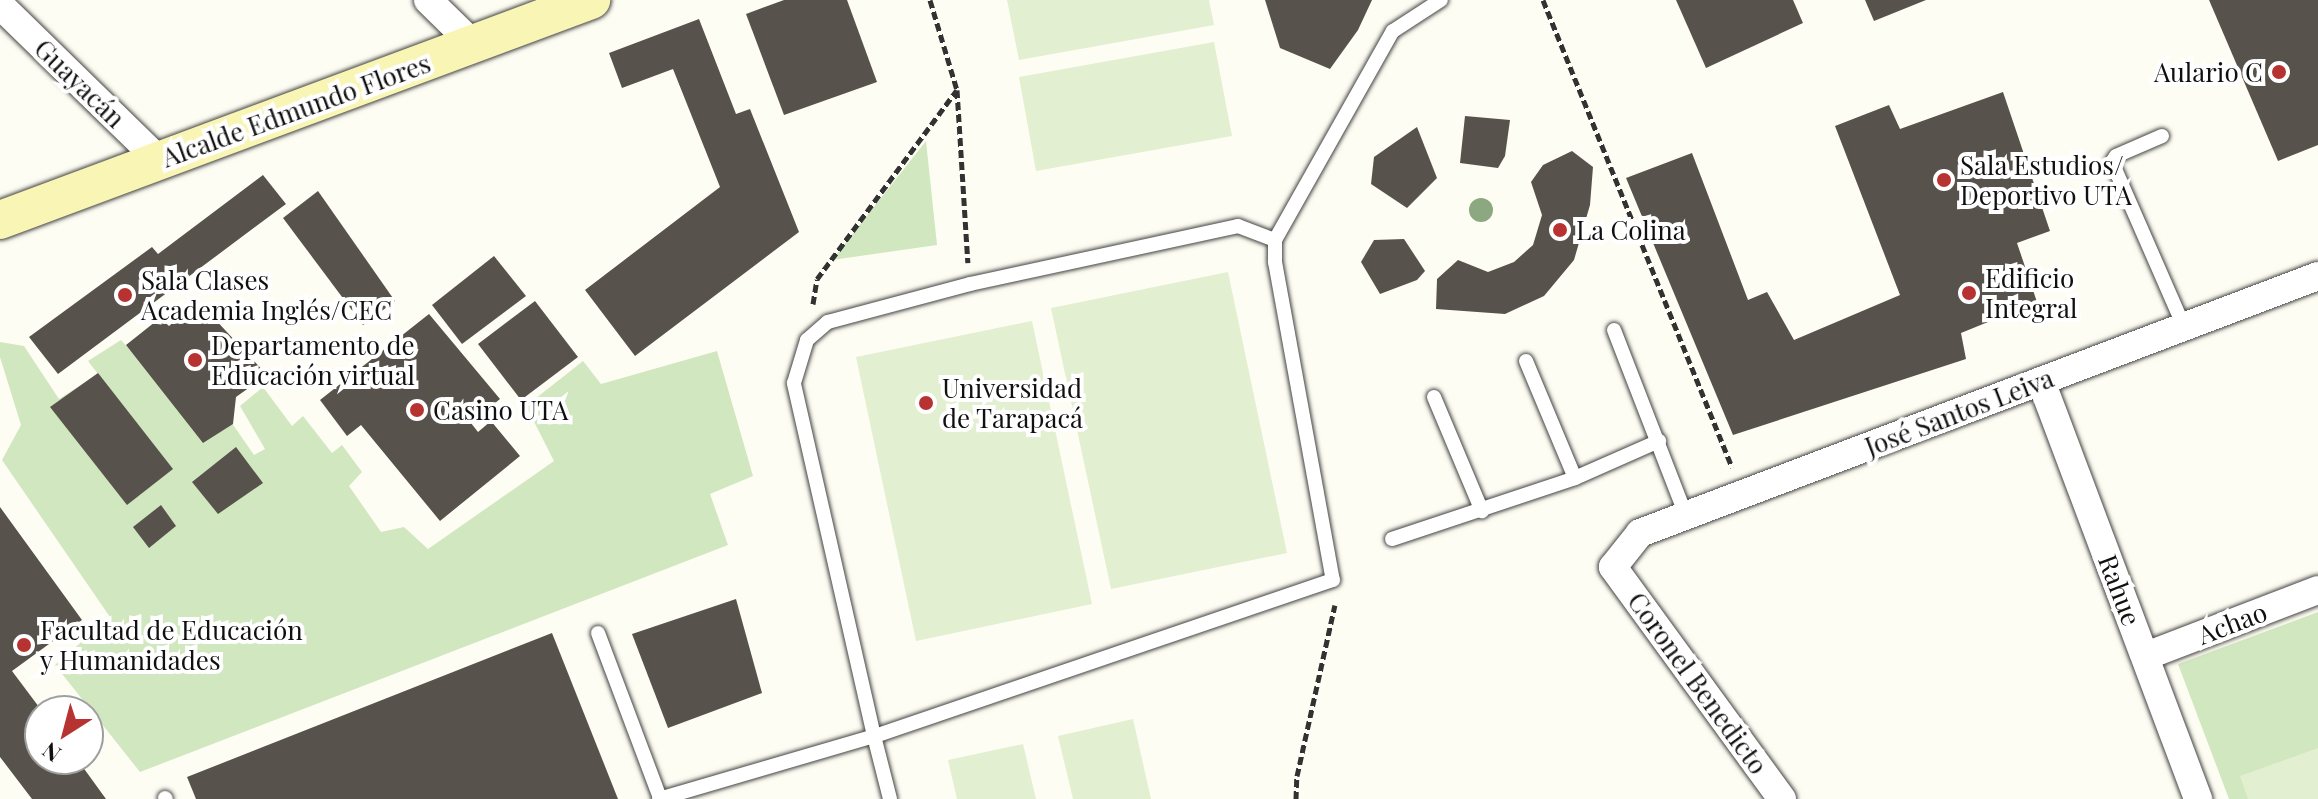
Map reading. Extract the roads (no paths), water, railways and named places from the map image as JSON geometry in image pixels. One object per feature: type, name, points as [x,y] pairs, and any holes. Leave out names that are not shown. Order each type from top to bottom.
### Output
[{"type":"street","points":[[428,0],[473,44]]},
{"type":"street","name":"Alcalde Edmundo Flores","points":[[0,220],[591,0]]},
{"type":"street","name":"Guayacán","points":[[0,5],[160,161]]},
{"type":"street","name":"José Santos Leiva","points":[[1613,567],[1640,533],[2318,276]]},
{"type":"street","name":"Rahue","points":[[2041,381],[2198,799]]},
{"type":"street","name":"Coronel Benedicto","points":[[1613,567],[1782,799]]},
{"type":"street","name":"Achao","points":[[2146,656],[2318,590]]},
{"type":"lane","points":[[598,633],[659,798],[874,736],[1333,580],[1275,262],[1275,240],[1393,31],[1441,0]]},
{"type":"lane","points":[[2162,136],[2116,156],[2112,162],[2184,327]]},
{"type":"lane","points":[[890,799],[794,383],[807,340],[828,322],[970,284],[1238,226],[1275,240]]},
{"type":"lane","points":[[1614,330],[1686,516]]},
{"type":"lane","points":[[1526,361],[1575,478]]},
{"type":"lane","points":[[1434,397],[1482,511]]},
{"type":"lane","points":[[1392,539],[1575,478],[1659,441]]},
{"type":"place","name":"Aulario C","points":[[2279,72]]},
{"type":"place","name":"Sala Estudios/ Deportivo UTA","points":[[1944,180]]},
{"type":"place","name":"La Colina","points":[[1560,230]]},
{"type":"place","name":"Edificio Integral","points":[[1969,293]]},
{"type":"place","name":"Sala Clases Academia Inglés/CEC","points":[[125,295]]},
{"type":"place","name":"Departamento de Educación virtual","points":[[195,360]]},
{"type":"place","name":"Universidad de Tarapacá","points":[[926,403]]},
{"type":"place","name":"Casino UTA","points":[[417,410]]},
{"type":"place","name":"Facultad de Educación y Humanidades","points":[[24,645]]}]
